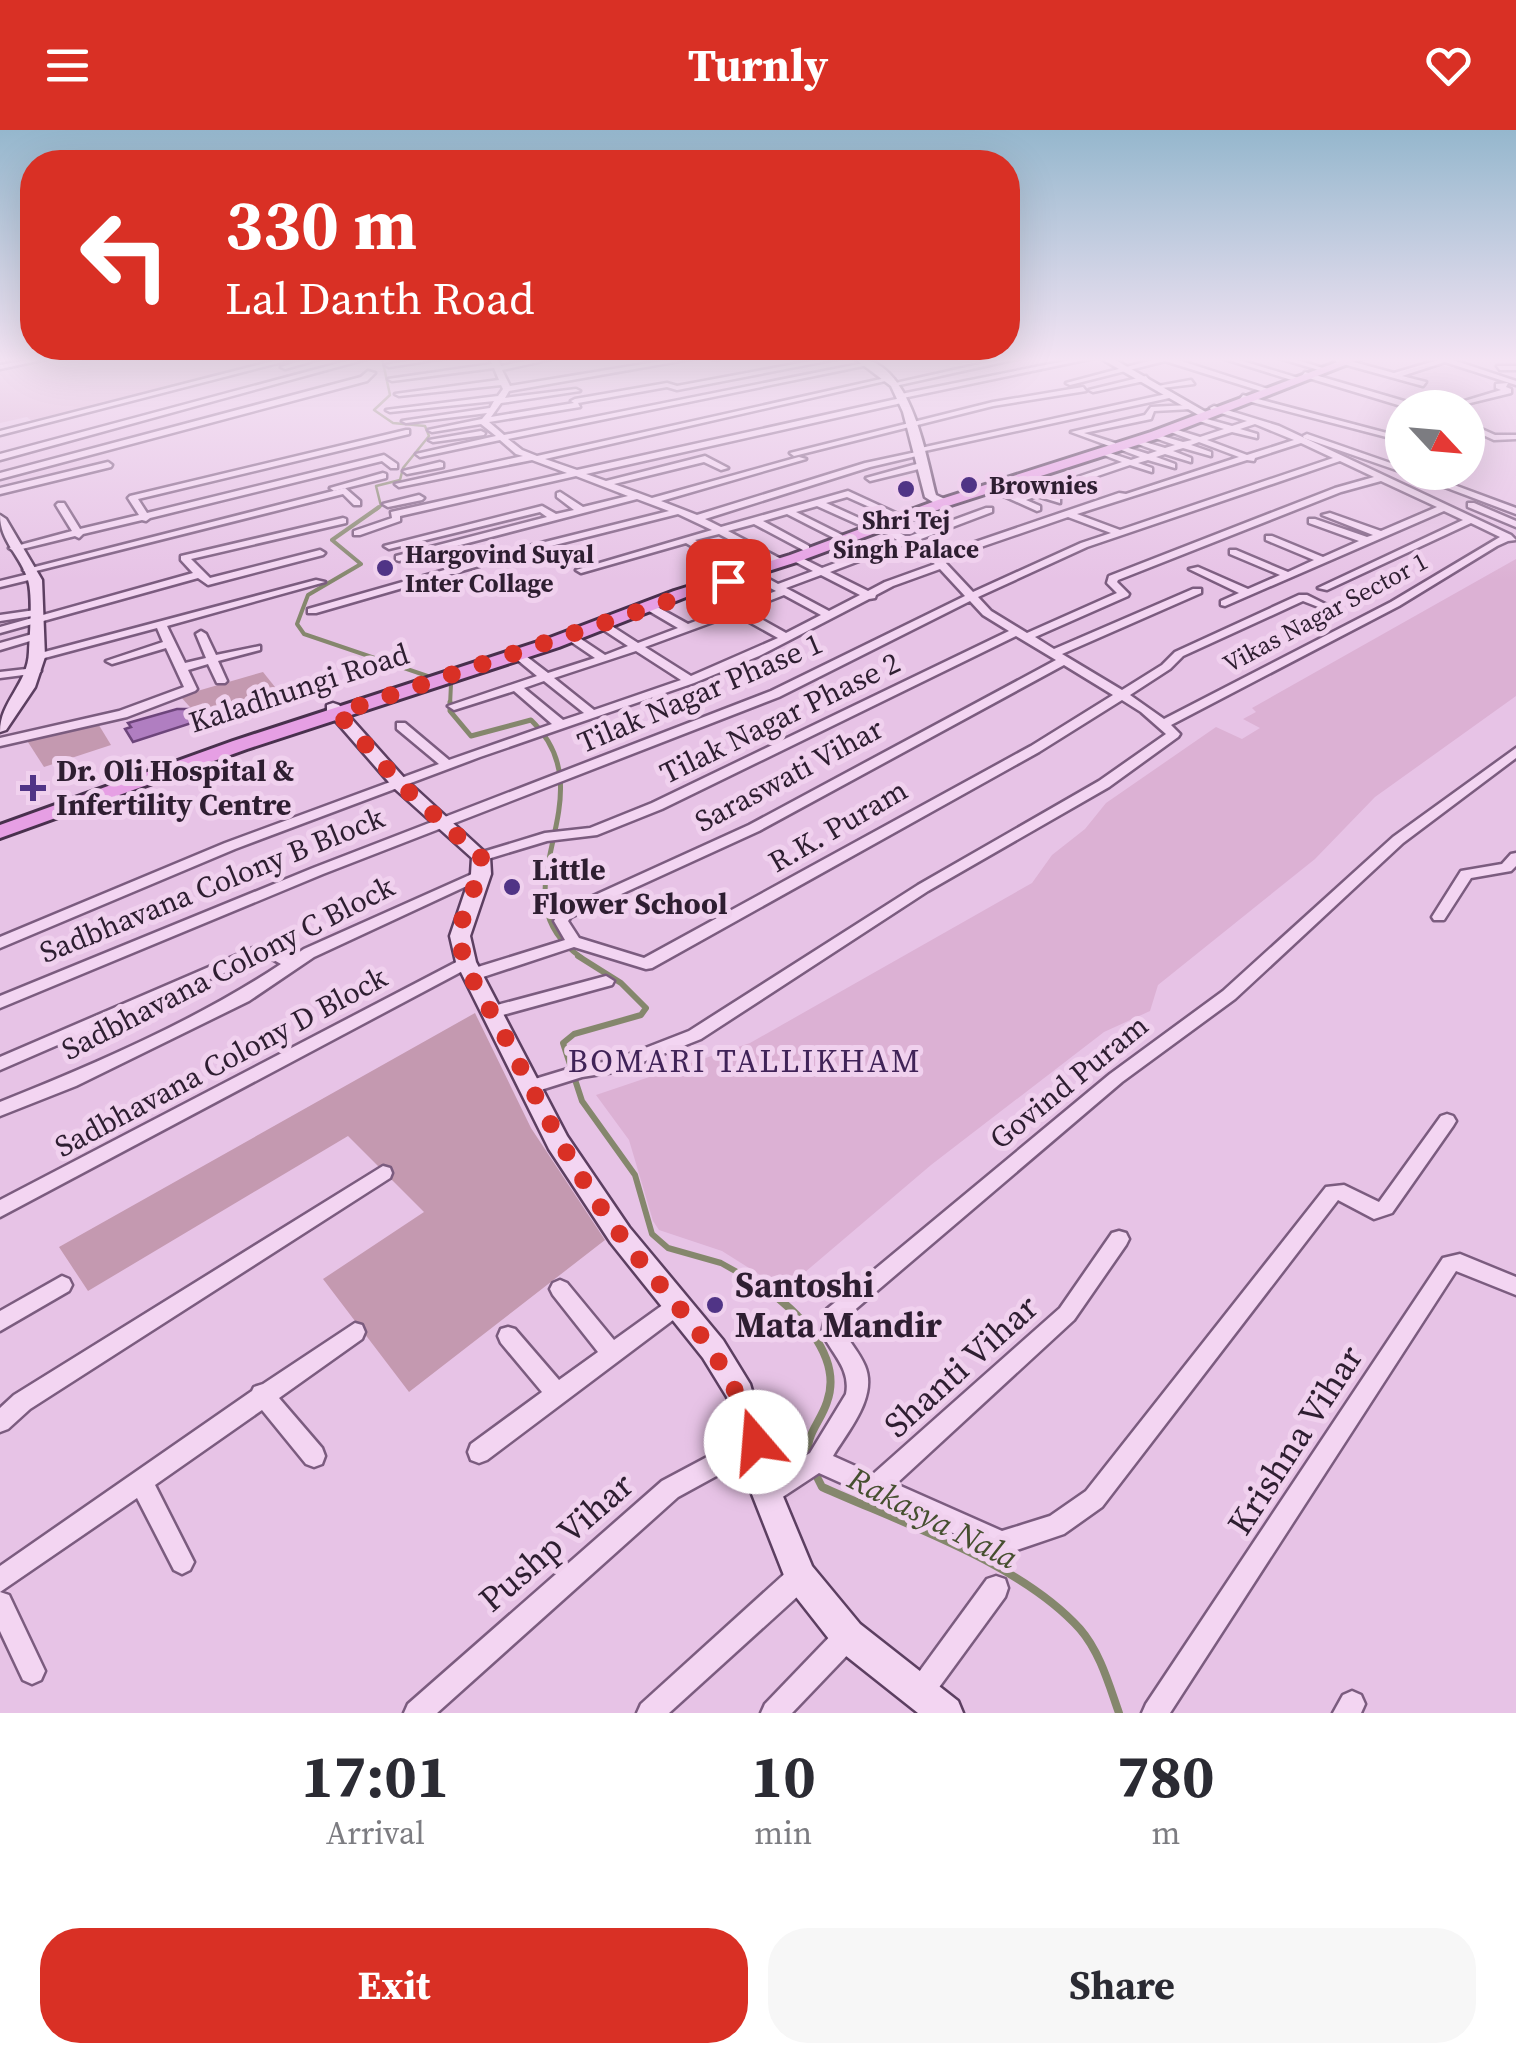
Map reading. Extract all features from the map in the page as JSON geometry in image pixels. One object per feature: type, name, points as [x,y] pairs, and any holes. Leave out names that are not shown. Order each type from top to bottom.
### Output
[{"type":"main road","name":"Kaladhungi Road","points":[[1113,448],[1155,432]]},
{"type":"main road","name":"Kaladhungi Road","points":[[875,525],[1165,432]]},
{"type":"main road","name":"Kaladhungi Road","points":[[986,487],[1052,467]]},
{"type":"main road","name":"Kaladhungi Road","points":[[0,824],[549,641],[940,502]]},
{"type":"main road","name":"Kaladhungi Road","points":[[429,680],[518,655],[620,616]]},
{"type":"main road","name":"Kaladhungi Road","points":[[0,832],[336,710]]},
{"type":"street","points":[[0,457],[93,432]]},
{"type":"street","points":[[0,476],[162,432]]},
{"type":"street","points":[[146,518],[130,494],[382,432]]},
{"type":"street","points":[[445,432],[432,435],[512,432]]},
{"type":"street","points":[[497,432],[518,451],[697,518],[871,596]]},
{"type":"street","points":[[420,454],[510,432]]},
{"type":"street","points":[[407,471],[601,432]]},
{"type":"street","points":[[398,484],[674,432]]},
{"type":"street","points":[[357,532],[390,524],[397,520],[394,514],[578,474],[738,432]]},
{"type":"street","points":[[652,502],[872,432]]},
{"type":"street","points":[[914,432],[931,497],[940,502]]},
{"type":"street","points":[[870,478],[922,456],[1011,432]]},
{"type":"street","points":[[697,518],[868,465],[1033,432]]},
{"type":"street","points":[[1076,432],[1172,466]]},
{"type":"street","points":[[1176,432],[1251,459]]},
{"type":"street","points":[[1017,500],[1221,432]]},
{"type":"street","points":[[1243,432],[1254,436]]},
{"type":"street","points":[[1281,432],[1512,539]]},
{"type":"street","points":[[1281,432],[1385,464]]},
{"type":"street","points":[[0,944],[230,846],[592,713],[690,682],[940,562],[1070,514],[1251,459],[1304,432]]},
{"type":"street","points":[[1485,434],[1494,438],[1515,438]]},
{"type":"street","points":[[1155,435],[1208,454]]},
{"type":"street","points":[[0,444],[12,441]]},
{"type":"street","points":[[1138,441],[1188,460]]},
{"type":"street","points":[[1318,450],[1336,446]]},
{"type":"street","points":[[1113,448],[1148,470]]},
{"type":"street","points":[[388,504],[636,451]]},
{"type":"street","points":[[9,548],[384,458],[394,466]]},
{"type":"street","points":[[605,484],[705,459],[724,468]]},
{"type":"street","name":"Tilak Nagar Phase 1","points":[[446,822],[775,694],[969,598],[1117,532],[1338,460]]},
{"type":"street","points":[[1359,468],[1382,463]]},
{"type":"street","points":[[0,491],[108,465]]},
{"type":"street","points":[[1052,467],[1074,480]]},
{"type":"street","points":[[660,469],[682,481]]},
{"type":"street","points":[[340,492],[334,488],[383,476]]},
{"type":"street","points":[[1029,476],[1072,493]]},
{"type":"street","name":"Tilak Nagar Phase 2","points":[[481,866],[552,838],[592,832],[658,806],[1022,634],[1124,594],[1112,583],[1113,578],[1338,490],[1382,478]]},
{"type":"street","points":[[1009,482],[1057,501]]},
{"type":"street","points":[[986,487],[1037,508]]},
{"type":"street","points":[[1410,491],[1414,490]]},
{"type":"street","points":[[1433,490],[1516,524]]},
{"type":"street","points":[[1457,490],[1516,511]]},
{"type":"street","points":[[0,584],[340,492],[345,491],[357,503]]},
{"type":"street","points":[[582,570],[848,494],[896,515]]},
{"type":"street","points":[[560,495],[581,510]]},
{"type":"street","points":[[554,517],[637,496]]},
{"type":"street","points":[[531,1087],[614,1067],[695,1035],[923,888],[1104,784],[1174,734],[1122,694],[969,598],[940,562],[875,525],[820,504]]},
{"type":"street","points":[[1323,588],[1494,504]]},
{"type":"street","points":[[61,505],[79,534]]},
{"type":"street","points":[[1225,603],[1445,507]]},
{"type":"street","points":[[389,546],[542,509],[558,520],[399,558]]},
{"type":"street","points":[[454,706],[635,648],[736,610],[822,571],[989,510]]},
{"type":"street","points":[[312,611],[528,549],[680,512]]},
{"type":"street","points":[[790,512],[864,556]]},
{"type":"street","points":[[1070,514],[1117,532]]},
{"type":"street","points":[[1327,515],[1379,534]]},
{"type":"street","points":[[320,554],[208,582],[184,558],[343,521]]},
{"type":"street","points":[[756,521],[789,557]]},
{"type":"street","points":[[1312,521],[1366,540]]},
{"type":"street","points":[[0,727],[36,664],[30,573],[9,548],[2,526]]},
{"type":"street","points":[[1269,538],[1322,560]]},
{"type":"street","points":[[686,539],[830,615]]},
{"type":"street","name":"Vikas Nagar Sector 1","points":[[1161,724],[1252,673],[1395,604],[1464,559],[1512,539]]},
{"type":"street","points":[[1234,552],[1286,574]]},
{"type":"street","points":[[1194,569],[1246,592]]},
{"type":"street","points":[[0,630],[35,624],[200,574]]},
{"type":"street","points":[[0,675],[320,582]]},
{"type":"street","points":[[697,588],[786,638]]},
{"type":"street","points":[[1058,657],[1197,591]]},
{"type":"street","name":"R.K. Puram","points":[[566,945],[646,964],[1036,750],[1178,654],[1304,597],[1326,607]]},
{"type":"street","points":[[648,606],[687,628]]},
{"type":"street","points":[[0,618],[35,624]]},
{"type":"street","points":[[0,647],[35,624]]},
{"type":"street","points":[[603,625],[690,682]]},
{"type":"street","points":[[0,742],[123,714],[191,689],[184,667],[161,626]]},
{"type":"street","points":[[202,634],[221,681]]},
{"type":"street","points":[[570,637],[604,659]]},
{"type":"street","points":[[112,662],[169,644]]},
{"type":"street","points":[[184,667],[256,648]]},
{"type":"street","points":[[518,655],[592,713]]},
{"type":"street","name":"Saraswati Vihar","points":[[566,945],[561,921],[565,914],[754,828],[1058,657]]},
{"type":"street","points":[[517,688],[551,730]]},
{"type":"street","points":[[336,710],[400,784],[446,822],[481,866],[460,936],[469,969],[558,1142],[620,1234],[714,1349],[740,1393],[767,1494],[800,1577],[848,1636],[946,1713]]},
{"type":"street","points":[[401,726],[448,765]]},
{"type":"street","name":"Govind Puram","points":[[767,1494],[818,1461],[860,1383],[851,1357],[832,1333],[834,1315],[1116,1078],[1229,995],[1398,840],[1516,752]]},
{"type":"street","name":"Sadbhavana Colony B Block","points":[[0,1002],[446,822]]},
{"type":"street","points":[[1439,917],[1466,874],[1506,868],[1516,858]]},
{"type":"street","name":"Sadbhavana Colony C Block","points":[[0,1109],[70,1081],[244,998],[294,964],[481,866]]},
{"type":"street","points":[[469,969],[566,945]]},
{"type":"street","points":[[0,1064],[265,949],[294,964]]},
{"type":"street","name":"Sadbhavana Colony D Block","points":[[0,1209],[469,969]]},
{"type":"street","points":[[492,1012],[606,981]]},
{"type":"street","points":[[818,1461],[1002,1543],[1056,1526],[1094,1499],[1334,1192],[1344,1192],[1374,1210],[1385,1208],[1447,1120]]},
{"type":"street","points":[[0,1422],[22,1402],[383,1173]]},
{"type":"street","name":"Shanti Vihar","points":[[876,1488],[1067,1314],[1119,1239]]},
{"type":"street","name":"Krishna Vihar","points":[[1155,1713],[1248,1578],[1450,1264],[1460,1262],[1516,1286]]},
{"type":"street","points":[[0,1322],[62,1285]]},
{"type":"street","points":[[560,1289],[612,1354]]},
{"type":"street","points":[[479,1452],[678,1306]]},
{"type":"street","points":[[0,1580],[354,1332]]},
{"type":"street","points":[[508,1336],[557,1394]]},
{"type":"street","points":[[262,1394],[314,1456]]},
{"type":"street","name":"Pushp Vihar","points":[[417,1713],[670,1489],[756,1442]]},
{"type":"street","points":[[140,1481],[182,1562]]},
{"type":"street","points":[[650,1713],[800,1577]]},
{"type":"street","points":[[920,1692],[996,1588]]},
{"type":"street","points":[[0,1604],[32,1671]]},
{"type":"street","points":[[774,1713],[848,1636]]},
{"type":"shaded area","points":[[1516,559],[1516,696],[1375,797],[1315,859],[1158,985],[1150,1011],[1104,1032],[931,1165],[784,1290],[722,1251],[659,1230],[629,1140],[596,1095],[750,1043],[1032,883],[1052,855],[1085,829],[1106,803],[1216,727],[1242,739],[1260,728],[1243,719],[1256,712],[1252,708]]},
{"type":"shaded area","points":[[263,672],[279,692],[198,716],[180,696]]},
{"type":"shaded area","points":[[97,722],[111,745],[44,767],[26,739]]},
{"type":"shaded area","points":[[475,1013],[531,1128],[605,1240],[409,1392],[323,1279],[424,1212],[348,1136],[88,1291],[59,1247]]},
{"type":"building","points":[[177,709],[191,709],[201,720],[133,742],[125,729],[131,727],[128,723]]},
{"type":"waterway","name":"Rakasya Nala","points":[[376,510],[381,506],[376,486],[400,480],[403,468],[429,436],[427,432]]},
{"type":"waterway","name":"Rakasya Nala","points":[[379,507],[332,540],[361,564],[308,595],[297,624],[304,634],[451,684],[450,705]]},
{"type":"waterway","name":"Rakasya Nala","points":[[450,705],[450,711],[471,736],[531,720],[553,750],[560,782],[546,876],[546,905],[556,933],[582,958]]},
{"type":"waterway","name":"Rakasya Nala","points":[[578,956],[621,983],[646,1008],[641,1015],[574,1034],[563,1043],[582,1101],[635,1175],[652,1234],[668,1248],[721,1263],[764,1287]]},
{"type":"waterway","name":"Rakasya Nala","points":[[760,1285],[788,1306],[813,1334],[829,1367],[827,1402],[810,1437],[809,1461]]},
{"type":"waterway","name":"Rakasya Nala","points":[[814,1471],[822,1487],[959,1547],[1055,1605],[1093,1648],[1119,1713]]},
{"type":"place","name":"Brownies","points":[[969,485]]},
{"type":"place","name":"Shri Tej Singh Palace","points":[[906,489]]},
{"type":"place","name":"Hargovind Suyal Inter Collage","points":[[385,568]]},
{"type":"place","name":"Dr. Oli Hospital & Infertility Centre","points":[[33,788]]},
{"type":"place","name":"Little Flower School","points":[[512,887]]},
{"type":"place","name":"Santoshi Mata Mandir","points":[[715,1305]]},
{"type":"district","name":"BOMARI TALLIKHAM","points":[[745,1061]]},
{"type":"route","points":[[728,581],[697,588],[552,644],[338,713],[400,784],[468,841],[481,857],[481,874],[460,936],[471,975],[558,1142],[620,1234],[714,1349],[740,1393],[756,1442]]}]
